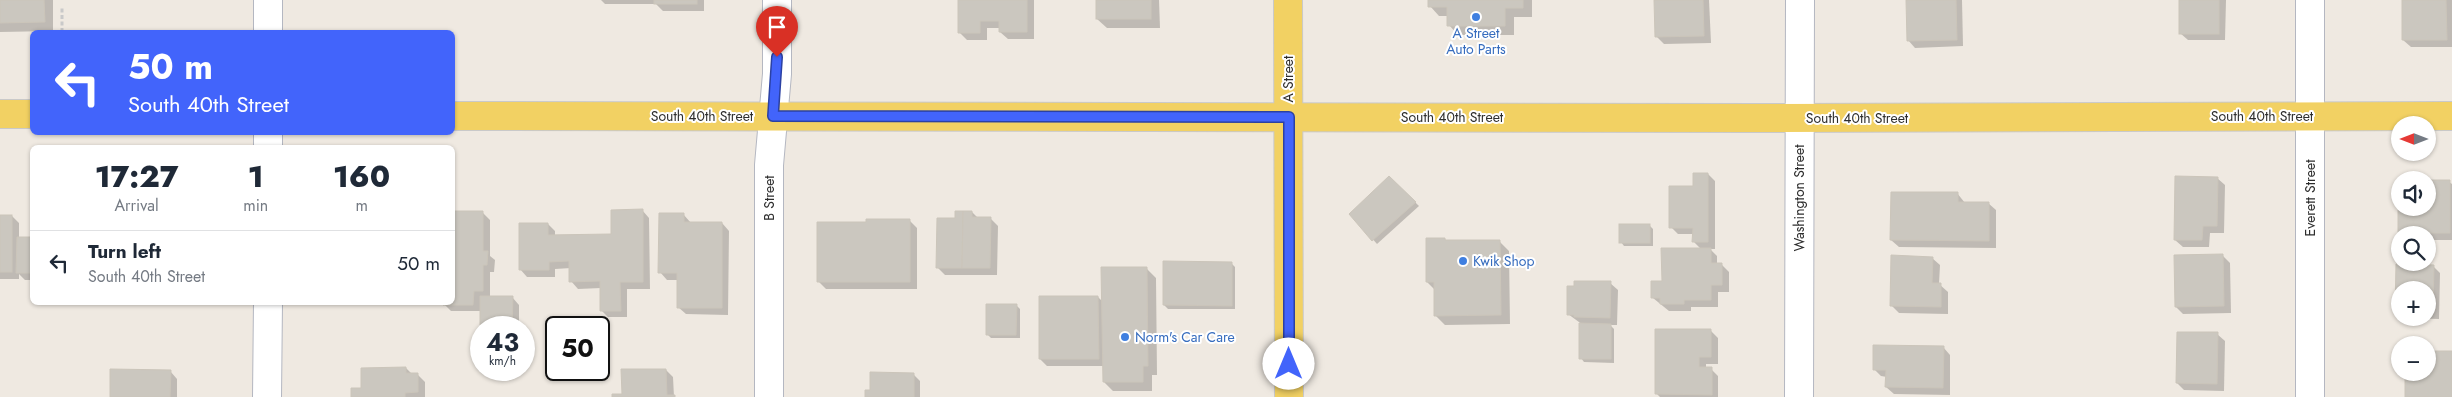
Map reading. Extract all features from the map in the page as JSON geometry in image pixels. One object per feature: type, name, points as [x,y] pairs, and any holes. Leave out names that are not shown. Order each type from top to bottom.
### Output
[{"type":"main road","name":"A Street","points":[[1288,0],[1289,397]]},
{"type":"main road","points":[[0,114],[30,114]]},
{"type":"main road","name":"South 40th Street","points":[[455,116],[1800,118],[2452,116]]},
{"type":"street","points":[[268,0],[268,30]]},
{"type":"street","name":"B Street","points":[[769,397],[769,165],[777,74],[777,0]]},
{"type":"street","name":"Washington Street","points":[[1798,397],[1800,0]]},
{"type":"street","name":"Everett Street","points":[[2310,0],[2310,397]]},
{"type":"street","points":[[268,305],[268,397]]},
{"type":"path","points":[[62,7],[62,30]]},
{"type":"building","points":[[0,0],[44,0],[45,22],[0,23]]},
{"type":"building","points":[[654,0],[697,0],[697,4],[654,4]]},
{"type":"building","points":[[958,0],[1027,0],[1027,32],[999,32],[999,21],[980,21],[980,33],[958,33]]},
{"type":"building","points":[[1096,0],[1151,0],[1151,19],[1096,19]]},
{"type":"building","name":"A Street Auto Parts","points":[[1428,0],[1523,0],[1523,8],[1505,8],[1505,26],[1447,26],[1447,7],[1428,7]]},
{"type":"building","points":[[1654,0],[1703,0],[1704,36],[1655,37]]},
{"type":"building","points":[[1906,0],[1956,0],[1957,40],[1907,41]]},
{"type":"building","points":[[2179,0],[2219,0],[2219,34],[2179,34]]},
{"type":"building","points":[[2402,0],[2446,0],[2447,40],[2402,40]]},
{"type":"building","points":[[1693,173],[1708,173],[1708,242],[1692,242],[1693,228],[1669,228],[1669,186],[1693,186]]},
{"type":"building","points":[[1389,176],[1416,202],[1372,241],[1349,214]]},
{"type":"building","points":[[2175,176],[2218,177],[2217,226],[2203,226],[2202,240],[2174,240]]},
{"type":"building","points":[[2436,180],[2450,180],[2450,233],[2436,233],[2436,226],[2398,226],[2398,216],[2436,216]]},
{"type":"building","points":[[1891,192],[1958,192],[1958,202],[1989,202],[1989,241],[1890,240]]},
{"type":"building","points":[[643,209],[643,282],[620,282],[621,311],[600,311],[600,281],[569,282],[569,261],[549,262],[549,270],[519,270],[519,223],[548,223],[548,235],[611,234],[611,210]]},
{"type":"building","points":[[455,211],[483,211],[483,251],[488,251],[487,265],[483,265],[483,291],[474,291],[473,305],[455,305]]},
{"type":"building","points":[[955,211],[963,211],[962,268],[936,268],[937,218],[955,218]]},
{"type":"building","points":[[963,211],[972,211],[972,217],[991,217],[990,268],[962,268]]},
{"type":"building","points":[[659,213],[684,213],[684,222],[722,222],[722,308],[677,308],[677,273],[658,273]]},
{"type":"building","points":[[0,215],[12,215],[12,272],[0,272]]},
{"type":"building","points":[[866,219],[910,219],[910,282],[817,282],[817,222],[866,222]]},
{"type":"building","points":[[1619,224],[1650,224],[1650,243],[1619,243]]},
{"type":"building","points":[[17,237],[30,237],[30,273],[16,273]]},
{"type":"building","name":"Kwik Shop","points":[[1426,238],[1500,240],[1501,315],[1434,316],[1434,282],[1426,282]]},
{"type":"building","points":[[1661,248],[1711,248],[1711,263],[1722,263],[1722,285],[1711,285],[1711,300],[1684,300],[1684,304],[1660,304],[1660,298],[1651,298],[1651,281],[1662,281]]},
{"type":"building","points":[[2223,254],[2224,306],[2175,307],[2174,255]]},
{"type":"building","points":[[1891,255],[1933,257],[1932,283],[1941,283],[1941,307],[1890,306]]},
{"type":"building","points":[[1163,261],[1232,262],[1232,306],[1163,305]]},
{"type":"building","name":"Norm's Car Care","points":[[1101,267],[1147,267],[1148,366],[1143,366],[1143,382],[1103,382]]},
{"type":"building","points":[[2396,271],[2434,271],[2434,281],[2396,281]]},
{"type":"building","points":[[1574,281],[1611,281],[1610,318],[1574,317],[1574,315],[1567,315],[1567,286],[1574,286]]},
{"type":"building","points":[[480,296],[513,296],[512,316],[480,316]]},
{"type":"building","points":[[1039,296],[1098,296],[1099,359],[1039,359]]},
{"type":"building","points":[[986,304],[1017,304],[1016,335],[986,335]]},
{"type":"building","points":[[1579,323],[1611,324],[1611,359],[1579,359]]},
{"type":"building","points":[[1655,329],[1711,329],[1711,357],[1699,357],[1699,367],[1712,367],[1712,395],[1655,394]]},
{"type":"building","points":[[2177,332],[2218,332],[2217,384],[2176,383]]},
{"type":"building","points":[[1873,345],[1944,346],[1943,388],[1885,387],[1886,370],[1873,370]]},
{"type":"building","points":[[2436,351],[2452,351],[2452,397],[2405,397],[2405,381],[2436,381]]},
{"type":"building","points":[[406,367],[406,373],[418,373],[418,392],[405,393],[405,397],[351,397],[351,388],[361,388],[361,368]]},
{"type":"building","points":[[110,369],[171,370],[170,397],[110,397]]},
{"type":"building","points":[[621,369],[666,369],[667,395],[675,395],[675,397],[612,397],[612,394],[622,394]]},
{"type":"building","points":[[870,372],[914,373],[914,397],[865,397],[865,390],[870,390]]},
{"type":"place","name":"A Street Auto Parts","points":[[1476,17]]},
{"type":"place","name":"Kwik Shop","points":[[1463,261]]},
{"type":"place","name":"Norm's Car Care","points":[[1125,337]]},
{"type":"route","points":[[777,57],[773,116],[922,118],[1289,117],[1289,364]]}]
